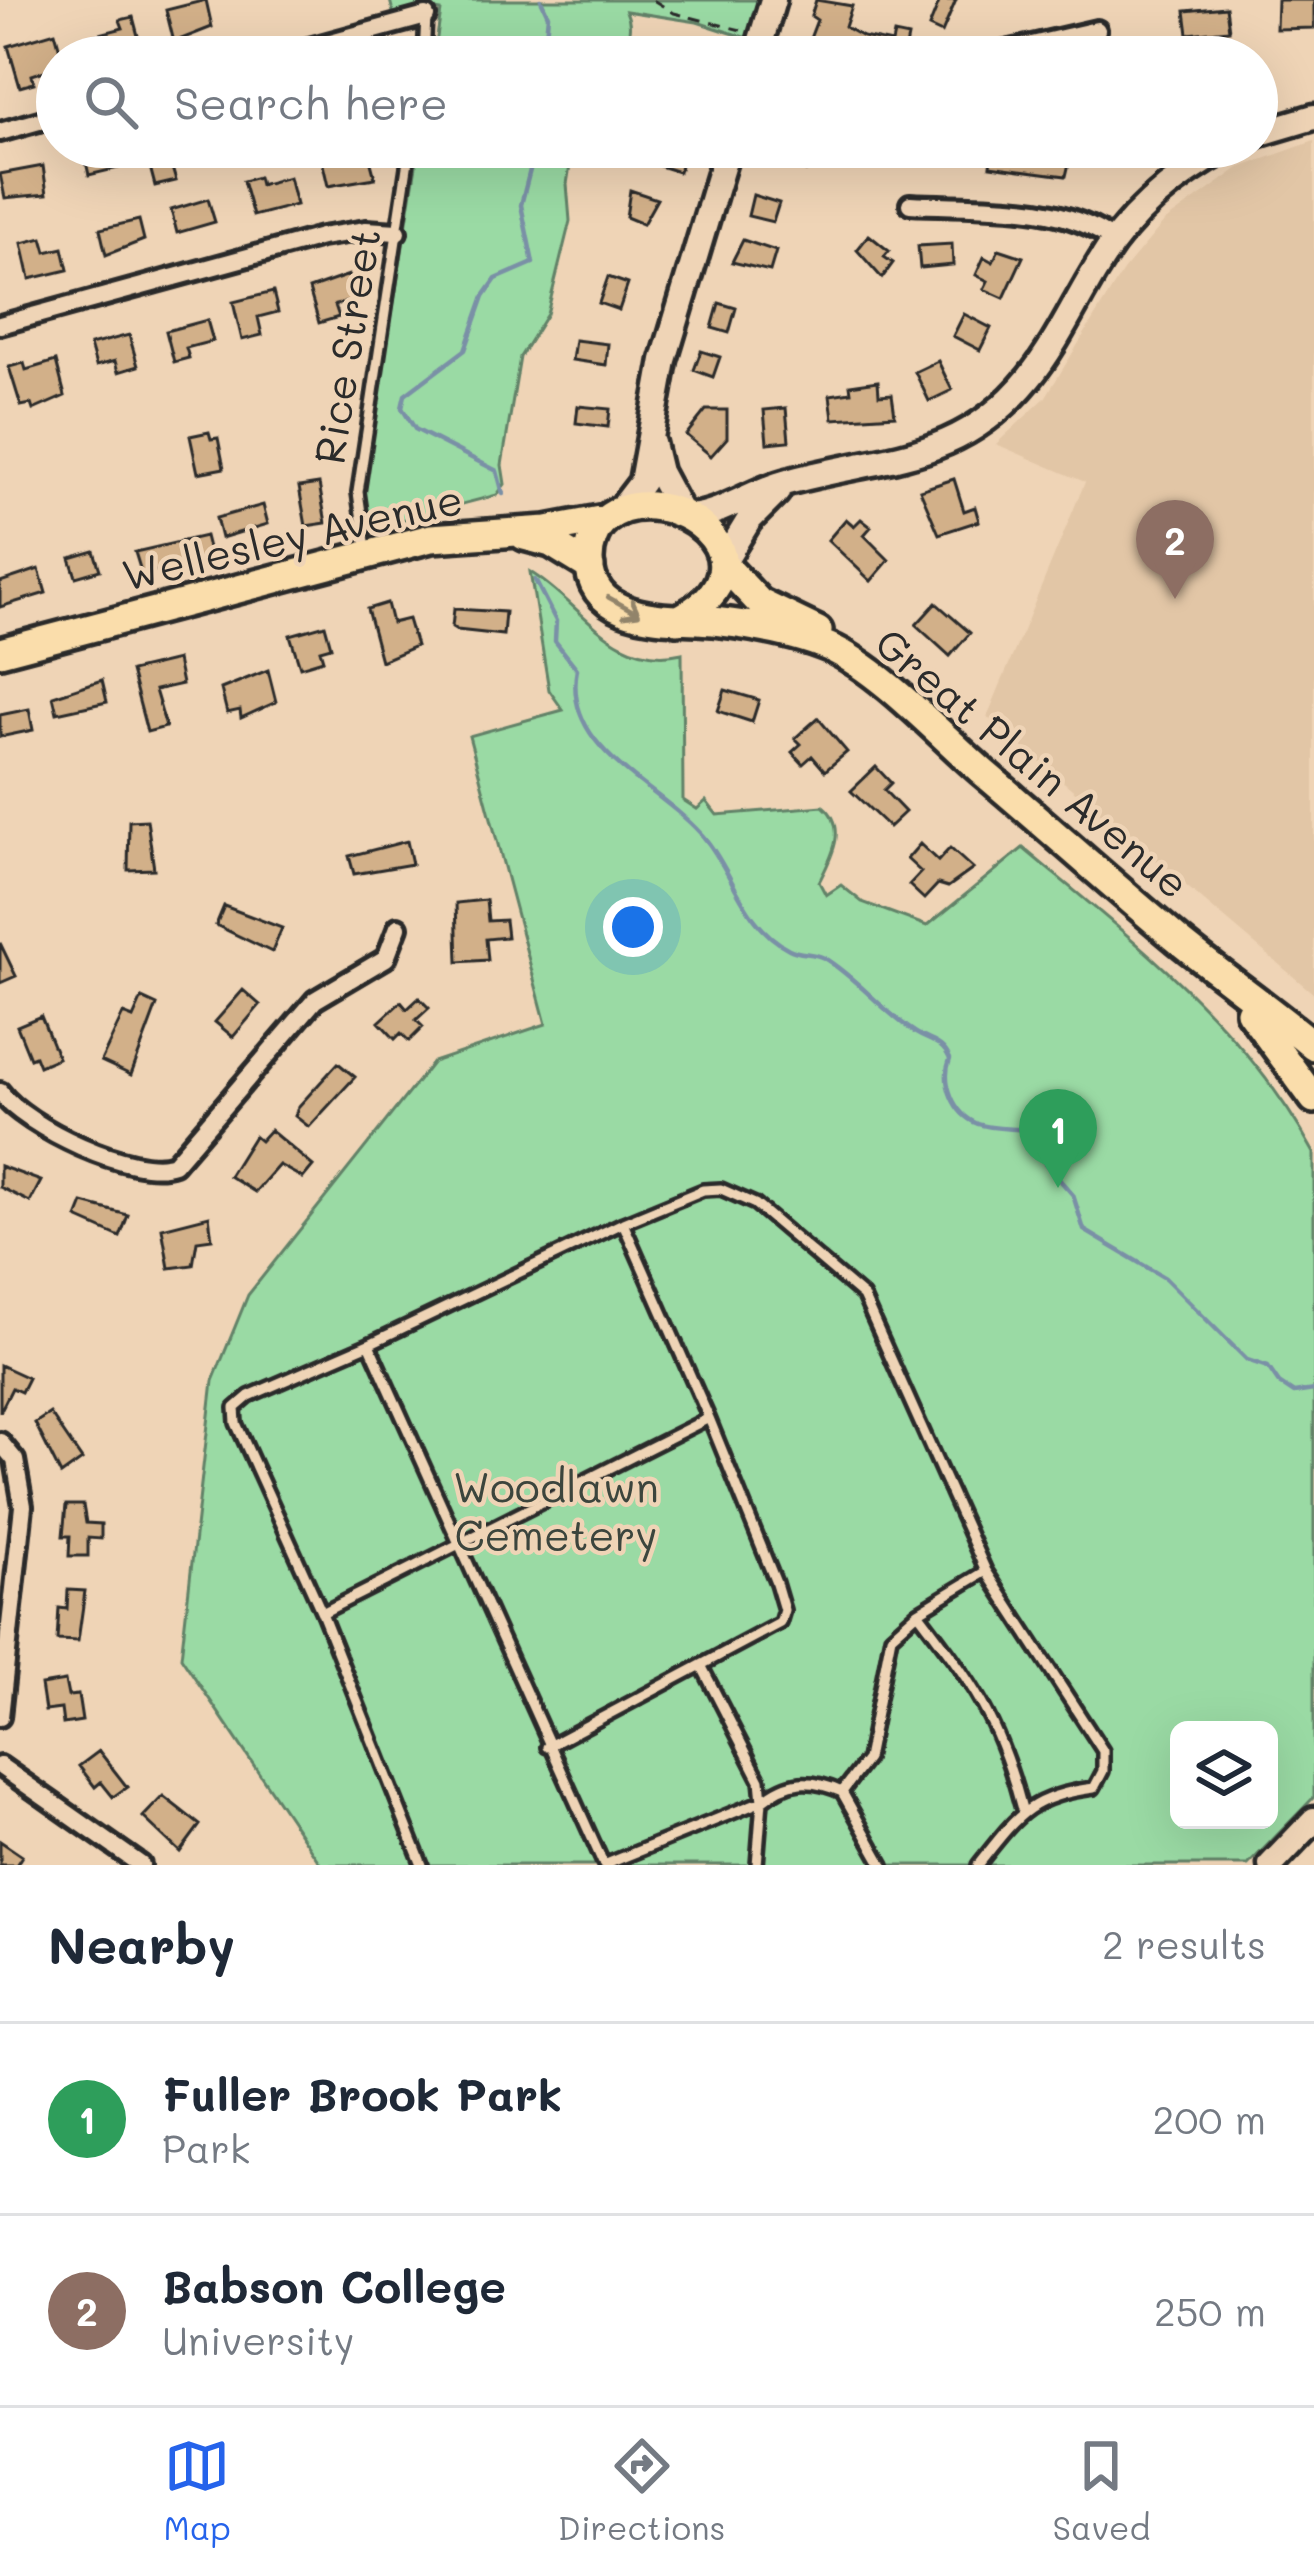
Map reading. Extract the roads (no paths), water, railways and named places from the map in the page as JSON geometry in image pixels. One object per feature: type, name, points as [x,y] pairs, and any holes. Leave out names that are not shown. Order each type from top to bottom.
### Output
[{"type":"main road","points":[[762,36],[773,0]]},
{"type":"main road","points":[[1278,127],[1314,116]]},
{"type":"main road","points":[[722,168],[664,360],[642,482],[595,532],[590,567],[599,589],[614,605],[632,614],[677,620],[710,600],[749,520],[792,481]]},
{"type":"main road","points":[[612,515],[652,508],[686,515],[723,511],[792,481],[904,460],[951,442],[991,417],[1045,358],[1114,242],[1164,189],[1196,168]]},
{"type":"main road","points":[[651,428],[659,472],[686,515],[720,547],[725,564]]},
{"type":"main road","name":"Wellesley Avenue","points":[[0,652],[452,534],[504,532],[612,515]]},
{"type":"main road","points":[[504,532],[551,543],[590,567]]},
{"type":"main road","name":"Great Plain Avenue","points":[[725,564],[760,602],[799,619],[1179,941],[1314,1046]]},
{"type":"main road","name":"Great Plain Avenue","points":[[677,620],[758,627],[832,648]]},
{"type":"main road","name":"Great Plain Avenue","points":[[1179,941],[1267,1030],[1314,1099]]},
{"type":"main road","points":[[1271,1865],[1314,1820]]},
{"type":"street","points":[[353,36],[426,16]]},
{"type":"street","points":[[1071,36],[1097,30]]},
{"type":"street","points":[[0,132],[36,122]]},
{"type":"street","points":[[910,204],[1048,214],[1086,224],[1114,242]]},
{"type":"street","points":[[0,325],[321,237],[366,230],[397,232]]},
{"type":"street","points":[[0,1092],[24,1118],[46,1130],[142,1167],[174,1164],[315,1000],[386,958],[398,927]]},
{"type":"street","points":[[0,1442],[15,1460],[23,1506],[0,1717]]},
{"type":"street","points":[[0,1766],[141,1865]]},
{"type":"lane","points":[[425,36],[426,16]]},
{"type":"lane","name":"Rice Street","points":[[368,554],[358,492],[407,168]]},
{"type":"lane","points":[[422,1865],[322,1613],[236,1423],[235,1408],[623,1223],[703,1190],[721,1189],[755,1204],[832,1266],[873,1314],[986,1571],[1103,1751],[1103,1772],[1094,1788],[1057,1793],[1022,1809],[978,1865]]},
{"type":"lane","points":[[547,1747],[780,1623],[784,1610],[709,1418],[623,1223]]},
{"type":"lane","points":[[369,1344],[604,1865],[762,1801],[784,1783],[809,1781],[842,1792],[883,1865]]},
{"type":"lane","points":[[322,1613],[709,1418]]},
{"type":"lane","points":[[842,1792],[867,1760],[891,1636],[918,1612],[986,1571]]},
{"type":"lane","points":[[918,1612],[980,1692],[1004,1741],[1022,1809]]},
{"type":"lane","points":[[701,1665],[760,1780],[757,1865]]},
{"type":"waterway","points":[[541,0],[548,15],[546,36]]},
{"type":"waterway","points":[[503,494],[497,471],[415,429],[402,408],[405,395],[465,350],[484,296],[496,279],[533,263],[521,205],[530,168]]},
{"type":"waterway","points":[[535,580],[556,621],[555,641],[577,669],[576,698],[585,723],[620,766],[707,841],[762,928],[789,949],[824,958],[904,1025],[944,1049],[950,1059],[951,1096],[962,1113],[978,1124],[1027,1130],[1044,1162],[1073,1195],[1084,1230],[1165,1278],[1247,1360],[1268,1367],[1279,1383],[1294,1393],[1314,1390]]},
{"type":"place","name":"Babson College","points":[[1175,599]]},
{"type":"place","name":"Fuller Brook Park","points":[[1058,1188]]},
{"type":"park label","name":"Woodlawn Cemetery","points":[[556,1510]]}]
